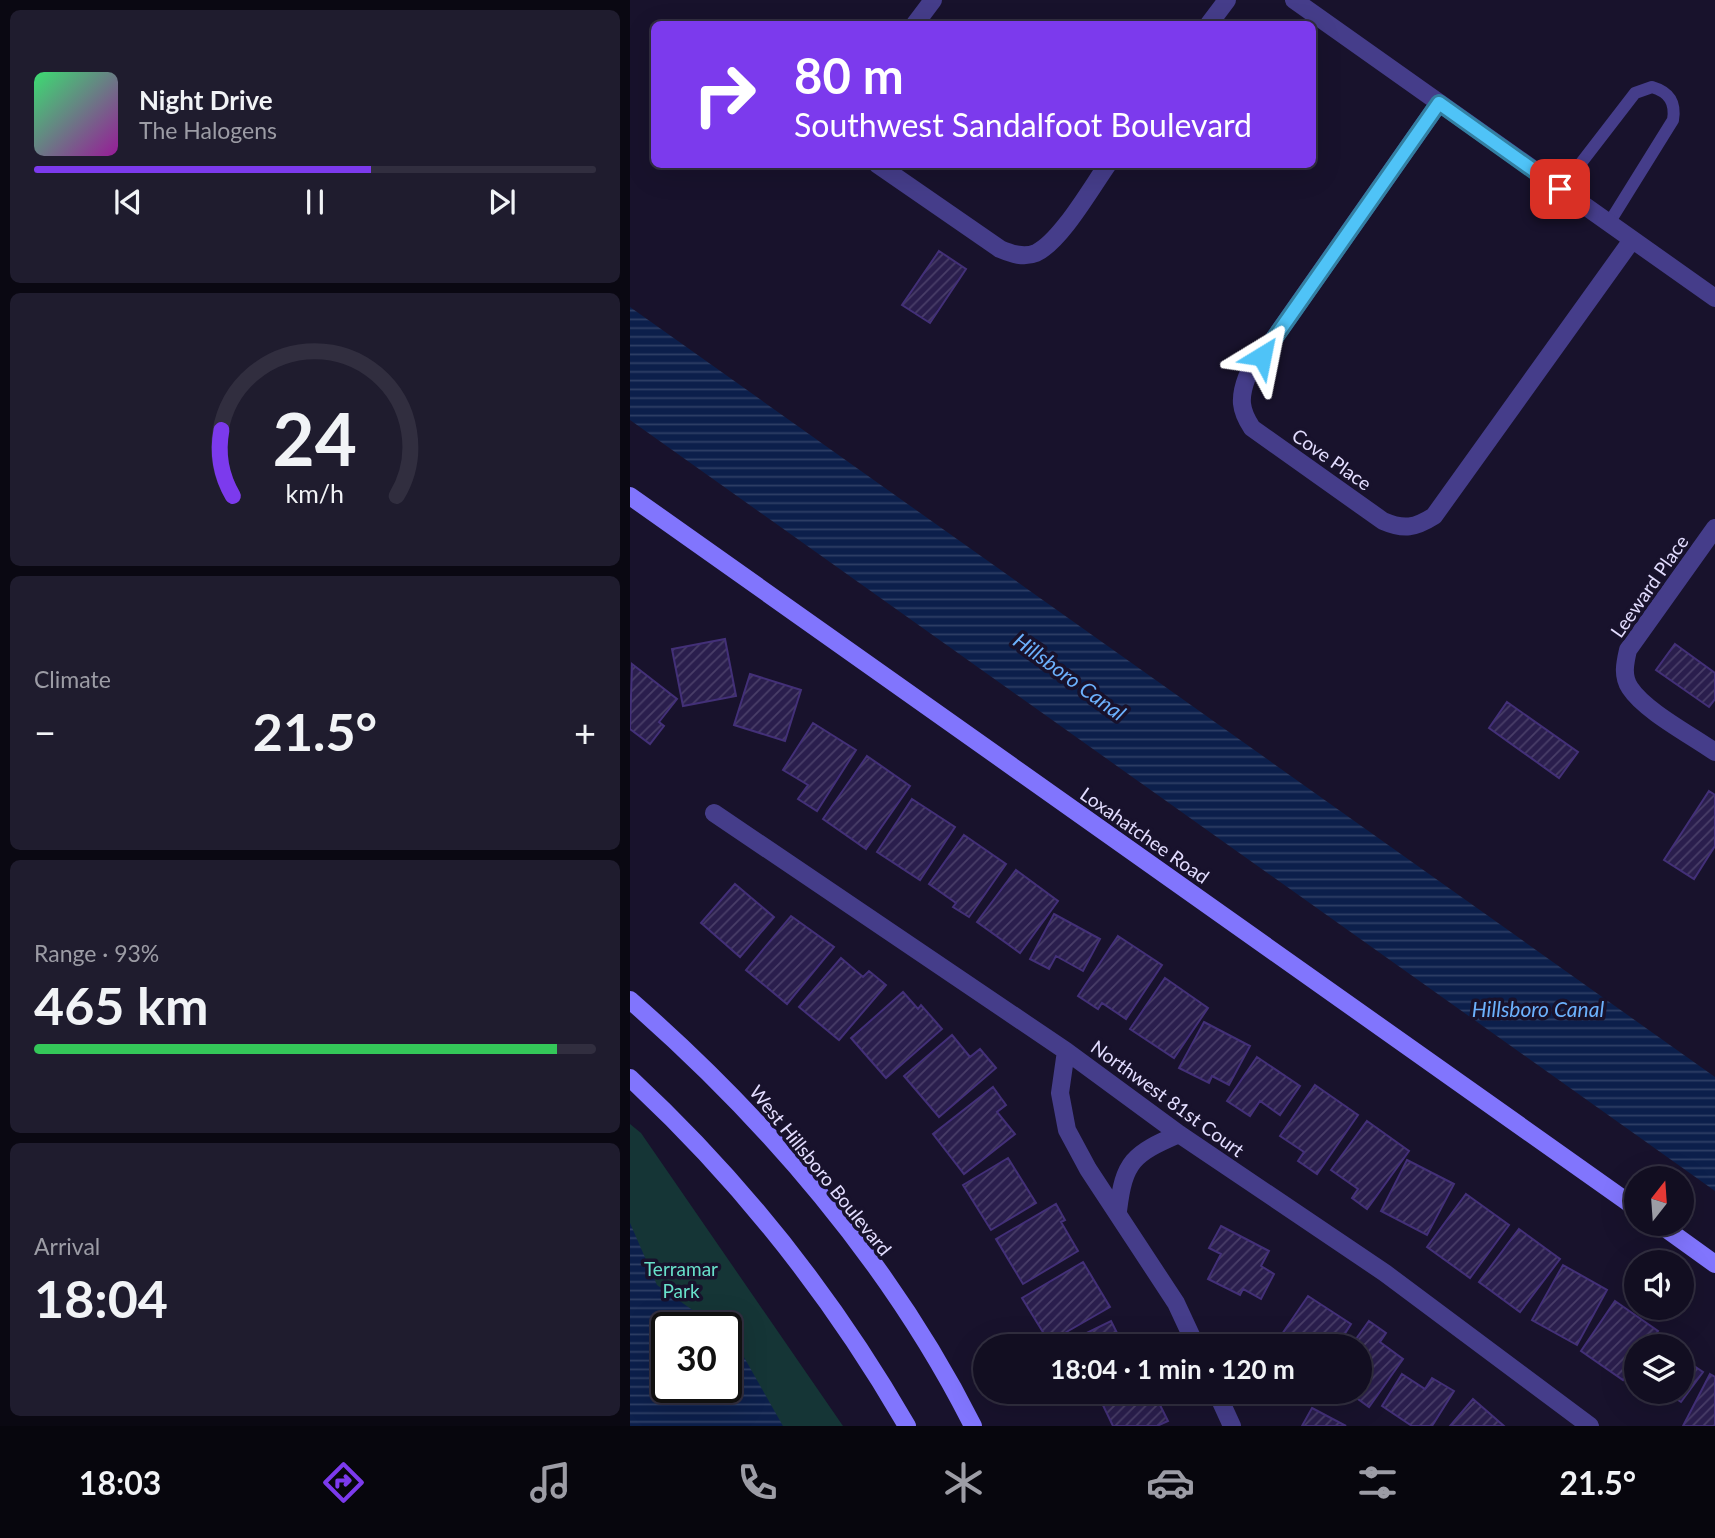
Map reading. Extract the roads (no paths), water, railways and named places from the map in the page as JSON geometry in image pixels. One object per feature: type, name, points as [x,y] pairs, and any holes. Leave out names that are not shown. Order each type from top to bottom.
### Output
[{"type":"main road","name":"Loxahatchee Road","points":[[630,496],[1624,1200]]},
{"type":"main road","name":"West Hillsboro Boulevard","points":[[630,1000],[733,1096],[816,1190],[871,1262],[920,1334],[972,1426]]},
{"type":"main road","points":[[630,1078],[720,1167],[782,1240],[855,1340],[907,1426]]},
{"type":"main road","points":[[1676,1236],[1715,1264]]},
{"type":"street","points":[[917,21],[933,0]]},
{"type":"street","points":[[1211,21],[1227,0]]},
{"type":"street","points":[[1294,0],[1715,299]]},
{"type":"street","name":"Cove Place","points":[[1439,103],[1247,377],[1240,394],[1242,413],[1252,429],[1383,521],[1400,528],[1418,526],[1434,516],[1632,240]]},
{"type":"street","points":[[883,168],[1000,249],[1016,255],[1035,254],[1050,244],[1105,168]]},
{"type":"street","name":"Leeward Place","points":[[1715,528],[1628,650],[1624,668],[1628,686],[1640,700],[1715,752]]},
{"type":"street","name":"Northwest 81st Court","points":[[714,813],[1066,1051],[1179,1134],[1385,1273],[1590,1426]]},
{"type":"street","points":[[1066,1051],[1060,1093],[1067,1130],[1088,1169],[1176,1303],[1190,1334]]},
{"type":"street","points":[[1118,1211],[1122,1178],[1143,1149],[1179,1134]]},
{"type":"street","points":[[1222,1404],[1232,1426]]},
{"type":"lane","points":[[1560,189],[1634,93],[1652,87],[1667,94],[1675,110],[1673,120],[1609,223]]},
{"type":"water","name":"Hillsboro Canal","points":[[630,307],[1715,1077],[1715,1191],[1694,1176],[1694,1166],[1680,1166],[630,420]]},
{"type":"water","points":[[630,1223],[657,1285],[695,1312],[651,1312],[651,1403],[742,1403],[742,1354],[783,1426],[630,1426]]},
{"type":"park label","name":"Terramar Park","points":[[681,1279]]}]
